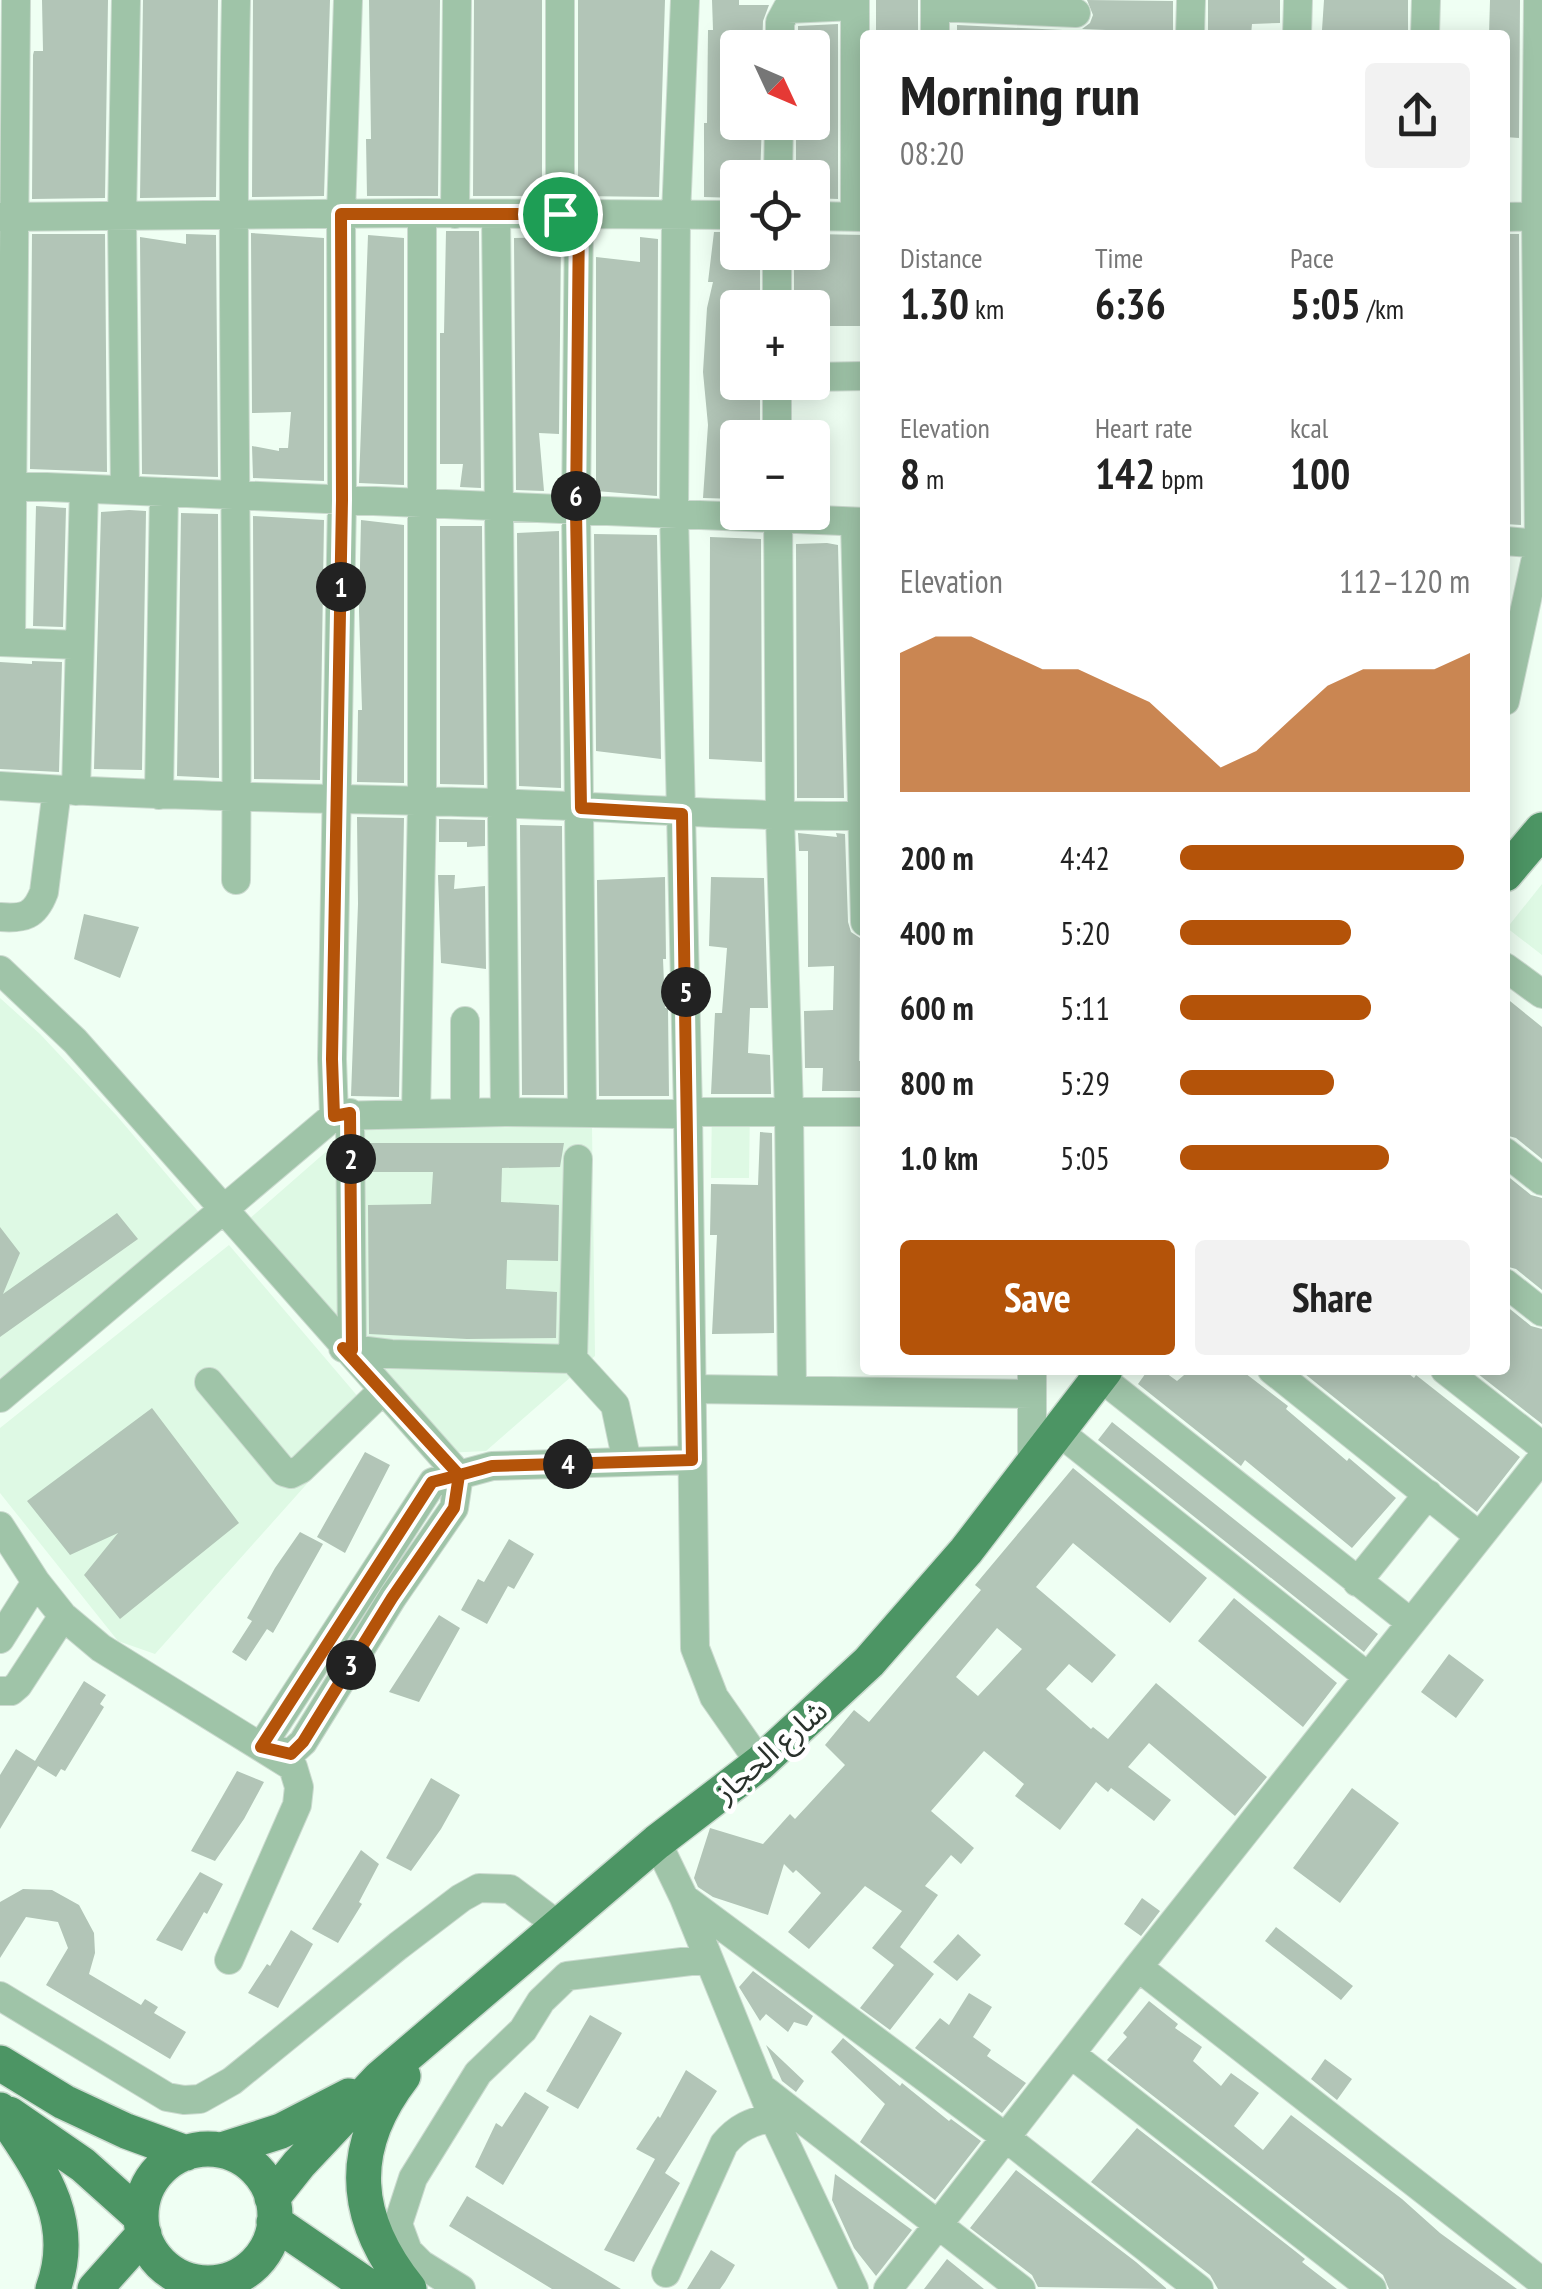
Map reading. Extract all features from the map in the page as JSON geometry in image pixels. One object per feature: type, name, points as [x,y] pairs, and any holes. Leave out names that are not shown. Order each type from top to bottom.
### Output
[{"type":"main road","points":[[1510,868],[1542,830]]},
{"type":"main road","name":"شارع الحجاز","points":[[274,2210],[299,2164],[380,2078],[657,1842],[760,1763],[869,1662],[1032,1469],[1097,1375]]},
{"type":"main road","points":[[409,2289],[375,2240],[363,2180],[377,2118],[441,2028]]},
{"type":"main road","points":[[0,2063],[97,2118],[186,2153]]},
{"type":"main road","name":"شارع الحجاز","points":[[222,2150],[307,2120],[380,2078]]},
{"type":"main road","points":[[0,2109],[60,2147],[142,2226],[156,2259],[178,2276],[210,2283],[240,2274],[264,2252],[274,2210]]},
{"type":"main road","points":[[0,2109],[53,2196],[62,2235],[60,2270],[53,2289]]},
{"type":"main road","points":[[95,2289],[142,2226],[143,2201],[158,2171],[186,2153],[204,2149],[222,2150],[254,2167],[274,2210],[372,2289]]},
{"type":"main road","points":[[145,2289],[178,2276]]},
{"type":"main road","points":[[226,2280],[268,2289]]},
{"type":"street","points":[[16,0],[7,217],[6,642],[78,644]]},
{"type":"street","points":[[125,490],[122,218],[126,0]]},
{"type":"street","points":[[236,0],[232,217],[237,497],[236,880]]},
{"type":"street","points":[[348,0],[341,214],[338,798],[348,1349]]},
{"type":"street","points":[[455,214],[458,0]]},
{"type":"street","points":[[560,0],[570,214],[576,510],[582,1112]]},
{"type":"street","points":[[684,0],[676,216],[674,513],[682,814],[682,1113],[692,1389],[695,1648],[714,1697],[760,1763]]},
{"type":"street","points":[[1190,30],[1191,0]]},
{"type":"street","points":[[1297,30],[1298,0]]},
{"type":"street","points":[[1425,30],[1426,0]]},
{"type":"street","points":[[1510,679],[1540,544],[1538,0]]},
{"type":"street","points":[[780,30],[787,9],[855,3],[860,217],[830,216]]},
{"type":"street","points":[[935,14],[1076,16]]},
{"type":"street","points":[[416,1114],[422,801],[422,214]]},
{"type":"street","points":[[496,214],[505,1112]]},
{"type":"street","points":[[7,217],[720,215]]},
{"type":"street","points":[[1510,217],[1539,216]]},
{"type":"street","points":[[830,376],[860,376]]},
{"type":"street","points":[[5,484],[237,497],[720,514]]},
{"type":"street","points":[[0,917],[22,918],[38,907],[66,791],[78,644],[84,489]]},
{"type":"street","points":[[158,795],[164,492]]},
{"type":"street","points":[[830,520],[860,522]]},
{"type":"street","points":[[778,530],[792,1390]]},
{"type":"street","points":[[1510,542],[1540,544]]},
{"type":"street","points":[[0,786],[237,798],[500,803],[682,814],[860,816]]},
{"type":"street","points":[[0,970],[74,1042],[459,1475]]},
{"type":"street","points":[[1510,970],[1542,994]]},
{"type":"street","points":[[465,1020],[465,1113]]},
{"type":"street","points":[[0,1398],[342,1114],[860,1112]]},
{"type":"street","points":[[1510,1156],[1542,1181]]},
{"type":"street","points":[[578,1159],[573,1359],[614,1405],[627,1462]]},
{"type":"street","points":[[1510,1287],[1542,1312]]},
{"type":"street","points":[[348,1349],[392,1354],[573,1359]]},
{"type":"street","points":[[1103,1375],[1410,1622]]},
{"type":"street","points":[[1278,1375],[1479,1536]]},
{"type":"street","points":[[1451,1375],[1542,1446]]},
{"type":"street","points":[[692,1389],[792,1390],[872,1380],[1032,1382],[1032,1469]]},
{"type":"street","points":[[208,1382],[284,1472],[291,1474],[301,1469],[382,1391]]},
{"type":"street","points":[[1059,1432],[1367,1676]]},
{"type":"street","points":[[888,2289],[1542,1458]]},
{"type":"street","points":[[261,1747],[432,1482],[492,1466],[692,1460]]},
{"type":"street","points":[[261,1747],[291,1754],[296,1750],[454,1508],[459,1475]]},
{"type":"street","points":[[1358,1582],[1428,1494]]},
{"type":"street","points":[[0,1526],[36,1582],[64,1616],[100,1648],[293,1767],[299,1787],[298,1805],[230,1960]]},
{"type":"street","points":[[0,1639],[36,1582]]},
{"type":"street","points":[[0,1691],[18,1686],[64,1616]]},
{"type":"street","points":[[313,1664],[340,1683]]},
{"type":"street","points":[[657,1842],[684,1898],[759,2086],[854,2289]]},
{"type":"street","points":[[0,1996],[167,2097],[200,2098],[232,2081],[420,1928],[480,1888],[510,1889],[560,1926]]},
{"type":"street","points":[[684,1898],[1005,2137],[1199,2289]]},
{"type":"street","points":[[461,2289],[408,2251],[398,2224],[412,2178],[478,2073],[524,2030],[541,2001],[567,1976],[707,1958]]},
{"type":"street","points":[[1138,1967],[1533,2276]]},
{"type":"street","points":[[1071,2054],[1372,2289]]},
{"type":"street","points":[[759,2086],[1021,2289]]},
{"type":"street","points":[[666,2274],[724,2144],[736,2129],[773,2117]]},
{"type":"shaded area","points":[[1542,884],[1542,955],[1510,930],[1510,924]]},
{"type":"shaded area","points":[[0,998],[40,1034],[117,1116],[202,1216],[0,1378]]},
{"type":"shaded area","points":[[712,1105],[750,1105],[749,1178],[711,1178]]},
{"type":"shaded area","points":[[592,1126],[595,1356],[486,1451],[444,1453],[248,1220],[352,1129]]},
{"type":"shaded area","points":[[229,1245],[371,1412],[155,1654],[118,1641],[0,1493],[0,1428]]},
{"type":"building","points":[[42,0],[108,0],[105,198],[32,199],[33,55],[34,51],[43,51]]},
{"type":"building","points":[[143,0],[218,0],[216,197],[140,198]]},
{"type":"building","points":[[253,0],[330,0],[324,196],[252,197]]},
{"type":"building","points":[[369,0],[440,0],[438,196],[367,196],[366,139],[371,139]]},
{"type":"building","points":[[474,0],[542,0],[542,196],[473,196]]},
{"type":"building","points":[[578,0],[665,0],[659,197],[578,196]]},
{"type":"building","points":[[712,0],[769,5],[763,30],[720,30],[720,140],[761,140],[761,160],[720,160],[720,197],[704,197],[708,30],[713,30]]},
{"type":"building","points":[[876,0],[918,0],[918,30],[876,30]]},
{"type":"building","points":[[1087,0],[1173,1],[1173,30],[1082,29],[1093,15]]},
{"type":"building","points":[[1208,0],[1280,0],[1280,23],[1252,24],[1251,30],[1208,30]]},
{"type":"building","points":[[1324,0],[1408,0],[1408,30],[1322,30]]},
{"type":"building","points":[[1490,0],[1520,0],[1519,138],[1510,137],[1510,30],[1489,30]]},
{"type":"building","points":[[838,24],[838,199],[830,199],[830,160],[796,160],[796,140],[830,140],[830,30],[798,30],[798,26]]},
{"type":"building","points":[[957,25],[1063,30],[957,30]]},
{"type":"building","points":[[446,231],[479,231],[481,488],[460,487],[463,464],[440,464],[440,333],[444,333]]},
{"type":"building","points":[[714,232],[720,232],[720,270],[760,270],[760,290],[720,290],[720,400],[760,400],[760,420],[720,420],[720,498],[703,498],[708,425],[703,372],[707,308],[713,282],[708,282]]},
{"type":"building","points":[[251,233],[324,238],[324,481],[253,478],[252,446],[279,451],[288,448],[291,412],[252,413]]},
{"type":"building","points":[[32,234],[105,234],[107,472],[30,469]]},
{"type":"building","points":[[186,234],[216,235],[218,477],[142,474],[140,237],[186,244]]},
{"type":"building","points":[[830,234],[860,235],[860,326],[830,326],[830,290],[794,290],[794,270],[830,270]]},
{"type":"building","points":[[1510,234],[1519,234],[1521,525],[1510,524]]},
{"type":"building","points":[[368,235],[404,238],[404,485],[359,483]]},
{"type":"building","points":[[561,237],[559,434],[539,433],[544,491],[516,490],[514,238]]},
{"type":"building","points":[[640,237],[658,239],[657,496],[596,491],[596,257],[640,262]]},
{"type":"building","points":[[36,506],[66,508],[63,627],[33,626]]},
{"type":"building","points":[[146,511],[142,770],[94,769],[101,512]]},
{"type":"building","points":[[181,513],[218,514],[219,778],[177,776]]},
{"type":"building","points":[[253,516],[324,520],[320,780],[254,779]]},
{"type":"building","points":[[361,520],[404,525],[404,783],[357,782],[358,710],[362,710]]},
{"type":"building","points":[[440,526],[482,526],[484,785],[440,784]]},
{"type":"building","points":[[559,531],[561,788],[519,786],[517,533]]},
{"type":"building","points":[[594,534],[657,535],[661,759],[596,751]]},
{"type":"building","points":[[710,537],[761,539],[762,762],[709,759]]},
{"type":"building","points":[[796,544],[838,545],[844,798],[797,798]]},
{"type":"building","points":[[0,662],[62,662],[59,772],[0,769]]},
{"type":"building","points":[[357,817],[404,818],[399,1097],[351,1096]]},
{"type":"building","points":[[439,819],[485,820],[485,846],[439,842]]},
{"type":"building","points":[[520,825],[562,826],[564,1095],[522,1095]]},
{"type":"building","points":[[798,833],[837,837],[836,833],[845,834],[848,922],[851,932],[860,938],[860,1091],[822,1091],[823,1068],[805,1068],[804,1011],[833,1010],[834,966],[808,967],[808,851],[799,851]]},
{"type":"building","points":[[438,875],[455,875],[454,889],[485,886],[486,969],[441,963]]},
{"type":"building","points":[[665,877],[663,959],[669,1096],[599,1096],[597,880]]},
{"type":"building","points":[[711,877],[764,878],[768,1008],[750,1008],[748,1053],[770,1055],[771,1094],[711,1094],[715,1013],[722,1013],[727,948],[709,946]]},
{"type":"building","points":[[84,914],[139,927],[120,978],[74,959]]},
{"type":"building","points":[[1510,1001],[1542,1027],[1542,1159],[1510,1136]]},
{"type":"building","points":[[760,1132],[772,1133],[774,1333],[712,1334],[717,1235],[710,1235],[711,1184],[758,1185]]},
{"type":"building","points":[[368,1143],[564,1143],[560,1167],[502,1168],[501,1202],[559,1205],[558,1261],[507,1260],[506,1289],[557,1292],[556,1338],[369,1334],[368,1205],[431,1204],[433,1172],[368,1172]]},
{"type":"building","points":[[1510,1178],[1531,1195],[1542,1198],[1542,1290],[1510,1267]]},
{"type":"building","points":[[117,1213],[138,1239],[0,1337],[0,1227],[20,1253],[3,1294]]},
{"type":"building","points":[[1510,1309],[1531,1326],[1542,1329],[1542,1424],[1479,1375],[1510,1375]]},
{"type":"building","points":[[1144,1375],[1169,1375],[1177,1381],[1184,1375],[1248,1375],[1396,1498],[1352,1548],[1245,1460],[1241,1466],[1138,1384]]},
{"type":"building","points":[[1306,1375],[1416,1375],[1520,1457],[1477,1512]]},
{"type":"building","points":[[152,1408],[239,1523],[120,1619],[84,1575],[118,1533],[70,1555],[27,1501]]},
{"type":"building","points":[[1112,1422],[1378,1634],[1364,1652],[1098,1440]]},
{"type":"building","points":[[365,1452],[390,1465],[345,1553],[317,1537]]},
{"type":"building","points":[[1073,1468],[1207,1578],[1170,1623],[1073,1543],[1036,1587],[1116,1655],[1092,1683],[1069,1664],[1046,1689],[1108,1739],[1156,1683],[1267,1777],[1235,1816],[1149,1743],[1128,1767],[1171,1800],[1154,1821],[1111,1788],[1108,1792],[1096,1782],[1060,1830],[1015,1796],[1024,1784],[984,1751],[931,1811],[974,1848],[961,1864],[951,1855],[925,1886],[938,1895],[900,1947],[934,1974],[890,2030],[860,2008],[894,1965],[872,1948],[902,1911],[865,1886],[809,1949],[788,1932],[821,1893],[796,1870],[793,1873],[784,1864],[768,1915],[713,1897],[698,1887],[694,1878],[710,1828],[763,1844],[790,1814],[795,1819],[845,1765],[825,1745],[854,1710],[869,1722],[981,1590],[975,1585]],"holes":[[[997,1628],[1022,1649],[978,1696],[956,1677]]]},
{"type":"building","points":[[300,1532],[323,1544],[273,1633],[267,1629],[246,1661],[232,1652],[252,1621],[247,1618],[275,1568]]},
{"type":"building","points":[[509,1539],[534,1554],[514,1589],[508,1586],[487,1624],[461,1610],[478,1579],[484,1582]]},
{"type":"building","points":[[1234,1598],[1337,1683],[1303,1727],[1198,1641]]},
{"type":"building","points":[[439,1615],[460,1628],[419,1702],[389,1692]]},
{"type":"building","points":[[1449,1654],[1484,1680],[1456,1718],[1421,1692]]},
{"type":"building","points":[[84,1681],[106,1695],[100,1704],[104,1707],[65,1771],[61,1769],[56,1777],[38,1766],[0,1829],[0,1775],[16,1749],[35,1761]]},
{"type":"building","points":[[237,1771],[264,1782],[215,1861],[191,1851]]},
{"type":"building","points":[[431,1778],[460,1795],[411,1871],[386,1858]]},
{"type":"building","points":[[1352,1788],[1399,1823],[1340,1903],[1293,1868]]},
{"type":"building","points":[[361,1850],[379,1864],[359,1902],[362,1904],[338,1943],[312,1929]]},
{"type":"building","points":[[200,1872],[223,1884],[182,1951],[156,1940]]},
{"type":"building","points":[[23,1889],[52,1890],[79,1905],[94,1933],[95,1953],[89,1974],[141,2005],[145,1999],[158,2007],[154,2013],[186,2032],[170,2059],[46,1985],[68,1948],[58,1922],[26,1917],[0,1958],[0,1902]]},
{"type":"building","points":[[1142,1898],[1160,1911],[1141,1936],[1124,1924]]},
{"type":"building","points":[[1276,1927],[1353,1986],[1341,2000],[1265,1941]]},
{"type":"building","points":[[291,1930],[313,1944],[278,2008],[248,1993]]},
{"type":"building","points":[[958,1934],[981,1955],[957,1981],[933,1962]]},
{"type":"building","points":[[753,1971],[813,2016],[807,2026],[794,2022],[788,2032],[766,2014],[760,2021],[739,1987]]},
{"type":"building","points":[[969,1993],[992,2007],[973,2037],[991,2050],[987,2056],[1026,2083],[1002,2113],[915,2048],[940,2018],[949,2025]]},
{"type":"building","points":[[1149,2001],[1178,2024],[1175,2028],[1202,2047],[1193,2061],[1221,2086],[1231,2073],[1259,2093],[1234,2126],[1263,2150],[1291,2115],[1517,2289],[1389,2289],[1383,2275],[1107,2060]]},
{"type":"building","points":[[590,2015],[622,2033],[578,2109],[546,2091]]},
{"type":"building","points":[[843,2038],[900,2086],[902,2083],[981,2141],[935,2200],[860,2142],[885,2104],[831,2052]]},
{"type":"building","points":[[766,2045],[804,2081],[796,2092],[782,2081]]},
{"type":"building","points":[[1325,2059],[1352,2079],[1337,2100],[1311,2079]]},
{"type":"building","points":[[686,2070],[717,2091],[665,2173],[680,2183],[634,2262],[604,2250],[655,2159],[636,2149],[660,2118]]},
{"type":"building","points":[[525,2092],[549,2107],[503,2185],[475,2167],[496,2123],[502,2127]]},
{"type":"building","points":[[1137,2128],[1305,2259],[1302,2262],[1337,2289],[1218,2289],[1210,2275],[1091,2182]]},
{"type":"building","points":[[1016,2170],[1167,2289],[1038,2287],[1032,2275],[970,2228]]},
{"type":"building","points":[[835,2174],[912,2230],[876,2276],[854,2248],[832,2200]]},
{"type":"building","points":[[467,2196],[621,2289],[552,2289],[449,2226]]},
{"type":"building","points":[[711,2250],[735,2265],[725,2282],[720,2289],[687,2289]]},
{"type":"building","points":[[947,2259],[984,2289],[924,2289]]},
{"type":"route","points":[[560,214],[341,214],[342,500],[332,1059],[334,1116],[350,1113],[352,1350],[343,1348],[459,1475],[454,1508],[392,1598],[303,1742],[291,1754],[279,1752],[261,1747],[432,1482],[459,1475],[492,1466],[692,1460],[682,814],[581,808],[576,510],[579,214],[560,214]]}]
